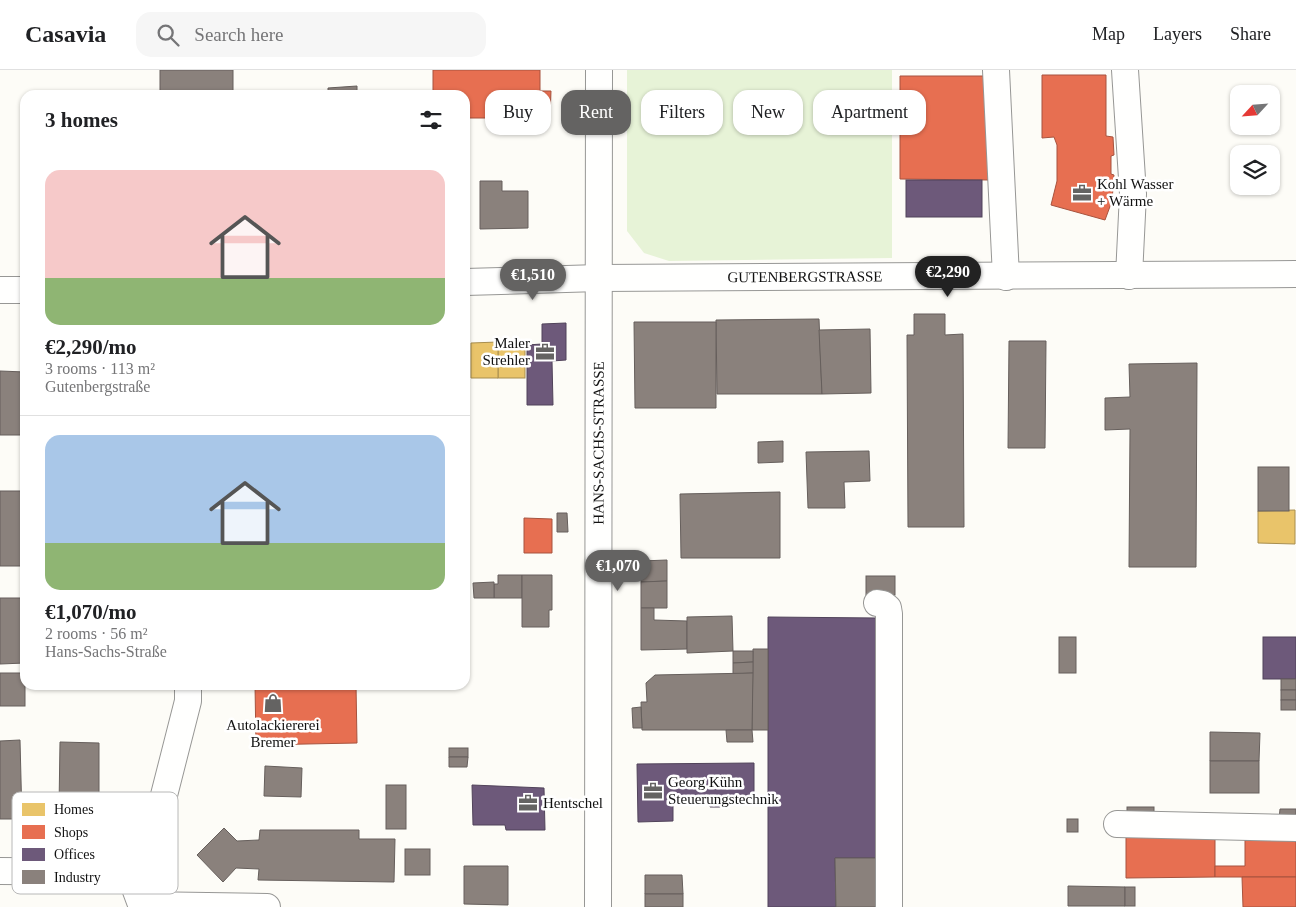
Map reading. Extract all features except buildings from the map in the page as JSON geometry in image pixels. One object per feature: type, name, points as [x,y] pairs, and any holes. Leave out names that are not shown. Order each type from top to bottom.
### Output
[{"type":"street","name":"HANS-SACHS-STRASSE","points":[[598,907],[599,70]]},
{"type":"street","points":[[996,70],[1006,277]]},
{"type":"street","points":[[1125,70],[1132,194],[1129,276]]},
{"type":"street","name":"GUTENBERGSTRASSE","points":[[470,282],[599,278],[1296,274]]},
{"type":"street","points":[[0,290],[20,290]]},
{"type":"street","points":[[876,603],[883,604],[888,608],[889,614],[889,907]]},
{"type":"street","points":[[165,792],[188,701],[188,690]]},
{"type":"street","points":[[1117,824],[1296,828]]},
{"type":"street","points":[[137,894],[142,906],[267,907]]},
{"type":"green space","points":[[627,70],[892,70],[892,90],[813,90],[813,135],[892,135],[892,258],[669,261],[644,253],[627,231],[627,135],[631,135],[631,90],[627,90]]},
{"type":"place","name":"Kohl Wasser + Wärme","points":[[1082,193]]},
{"type":"place","name":"Maler Strehler","points":[[545,352]]},
{"type":"place","name":"Autolackiererei Bremer","points":[[273,703]]},
{"type":"place","name":"Georg Kühn Steuerungstechnik","points":[[653,791]]},
{"type":"place","name":"Hentschel","points":[[528,803]]}]
